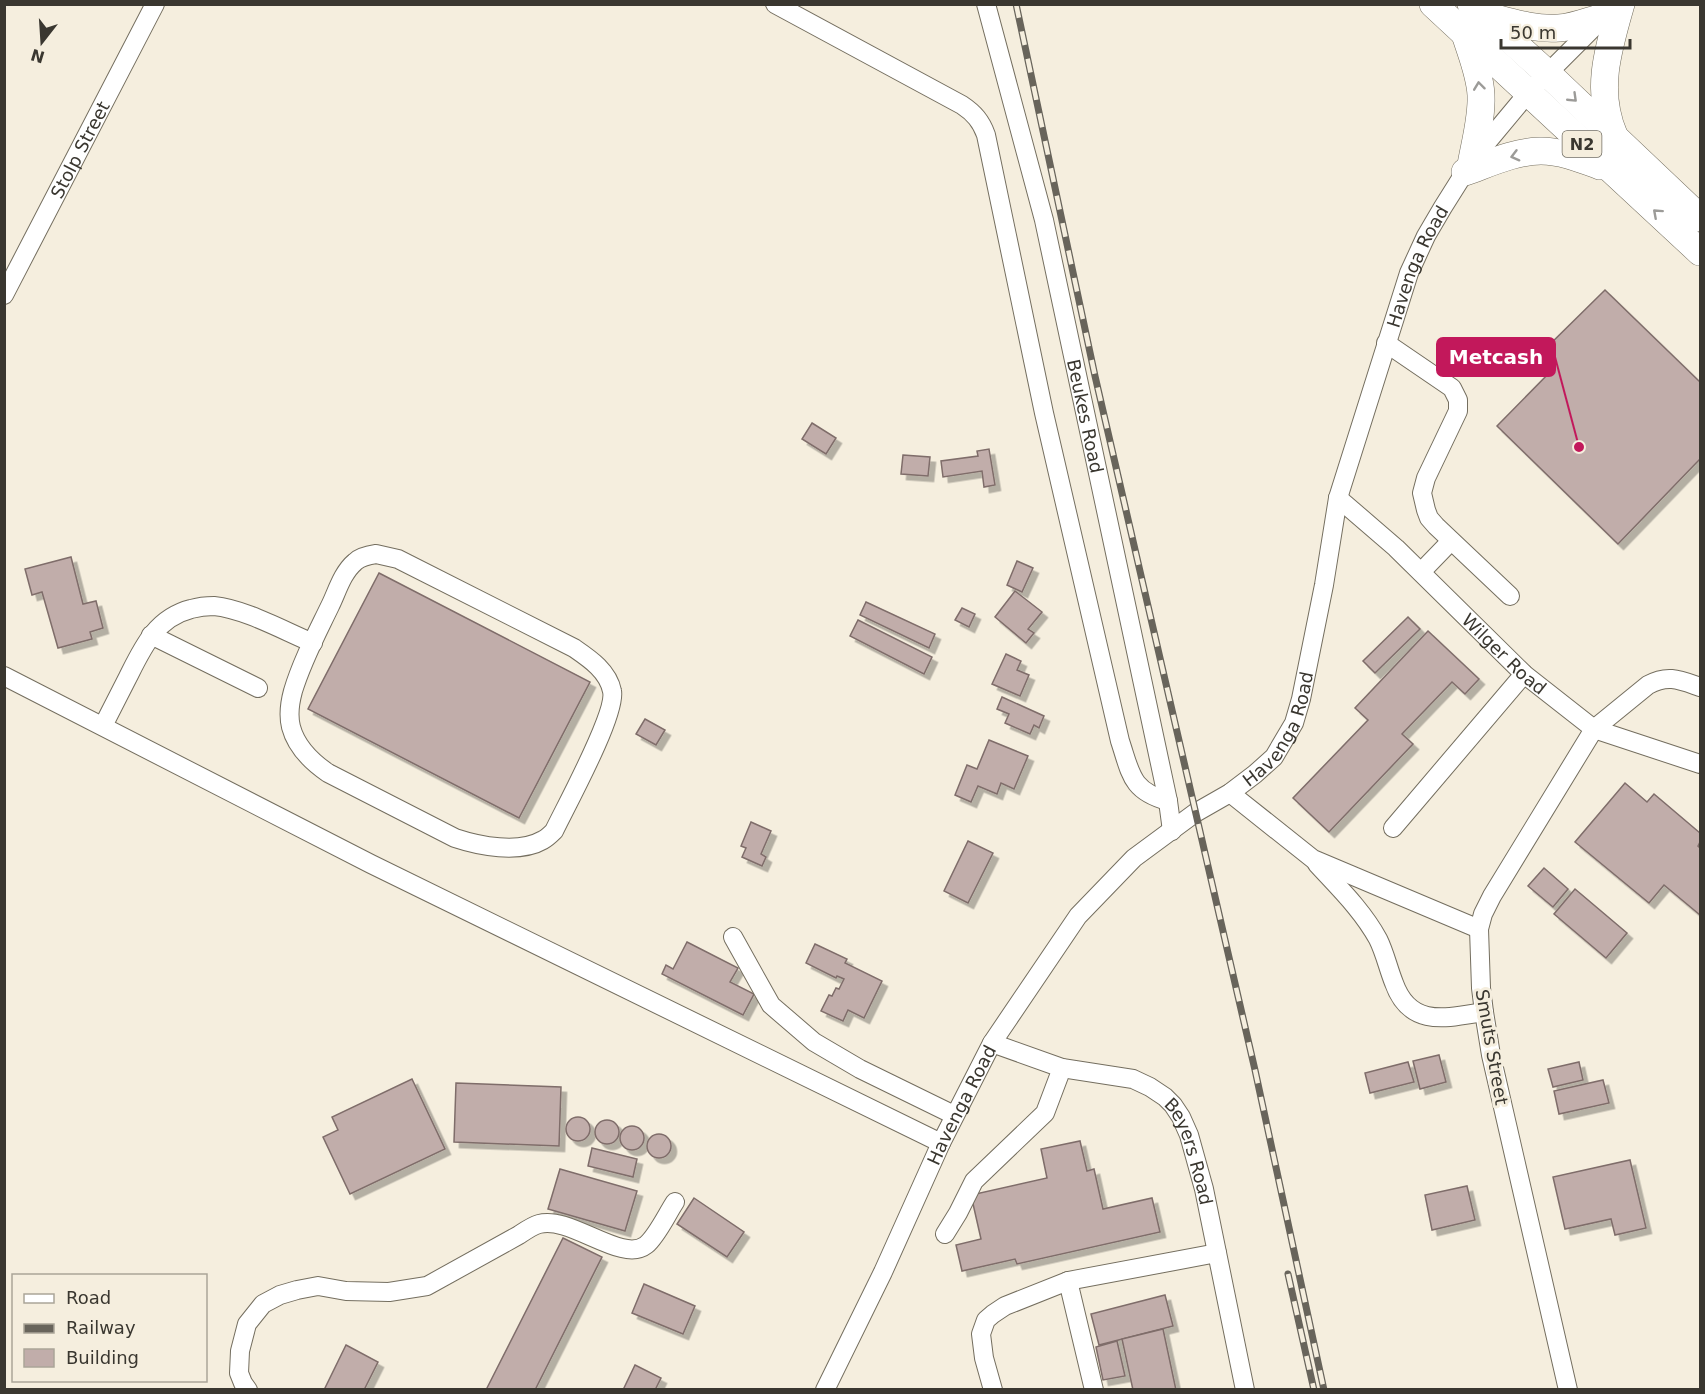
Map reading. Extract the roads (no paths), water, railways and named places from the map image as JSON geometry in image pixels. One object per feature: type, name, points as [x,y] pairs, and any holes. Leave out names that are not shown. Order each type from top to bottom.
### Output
[{"type":"highway","name":"N2","points":[[1433,4],[1701,252]]},
{"type":"highway","points":[[1478,10],[1525,26],[1550,29],[1572,26],[1614,8]]},
{"type":"highway","points":[[1614,8],[1604,100],[1606,114],[1615,137]]},
{"type":"highway","name":"N2","points":[[1478,10],[1701,218]]},
{"type":"highway","points":[[1465,35],[1477,68],[1481,94],[1479,123],[1468,168],[1541,151],[1573,156],[1612,171]]},
{"type":"street","name":"Stolp Street","points":[[4,295],[155,4]]},
{"type":"street","points":[[775,4],[962,105],[970,110],[982,125],[986,135],[1044,413],[1120,741],[1136,783],[1146,793],[1167,801]]},
{"type":"street","name":"Beukes Road","points":[[986,4],[1044,220],[1172,831]]},
{"type":"street","name":"Havenga Road","points":[[825,1389],[884,1272],[954,1115],[992,1043],[1078,916],[1134,858],[1196,813],[1230,794],[1255,774],[1274,757],[1294,723],[1324,585],[1338,498],[1409,273],[1426,236],[1468,168],[1528,93],[1614,8]]},
{"type":"street","points":[[1386,343],[1448,384],[1458,400],[1458,411],[1426,478],[1422,493],[1423,501],[1429,518],[1510,596]]},
{"type":"street","name":"Wilger Road","points":[[1338,498],[1396,548],[1524,674],[1594,729],[1701,764]]},
{"type":"street","points":[[1421,572],[1451,541]]},
{"type":"street","points":[[376,554],[398,559],[574,648],[593,661],[609,682],[613,694],[611,708],[607,721],[554,831],[543,840],[528,846],[499,848],[468,842],[454,838],[318,766],[304,752],[294,734],[290,713],[294,689],[313,643],[346,571],[355,561],[364,556],[376,554]]},
{"type":"street","points":[[103,726],[151,635],[173,616],[199,607],[212,606],[244,614],[313,643]]},
{"type":"street","points":[[151,635],[258,687]]},
{"type":"street","points":[[1393,828],[1524,674]]},
{"type":"street","points":[[4,676],[382,869],[941,1143]]},
{"type":"street","points":[[1594,729],[1657,681],[1674,679],[1701,687]]},
{"type":"street","name":"Smuts Street","points":[[1568,1389],[1491,1055],[1480,988],[1479,929],[1492,896],[1594,729]]},
{"type":"street","points":[[1230,794],[1312,859],[1362,912],[1378,940],[1394,985],[1401,998],[1412,1010],[1443,1018],[1484,1012]]},
{"type":"street","points":[[1312,859],[1479,929]]},
{"type":"street","points":[[733,937],[771,1005],[814,1042],[860,1069],[954,1115]]},
{"type":"street","name":"Beyers Road","points":[[992,1043],[1062,1068],[1133,1079],[1165,1096],[1173,1105],[1189,1135],[1204,1189],[1245,1389]]},
{"type":"street","points":[[945,1234],[974,1181],[1046,1113],[1062,1068]]},
{"type":"street","points":[[248,1389],[239,1373],[240,1351],[247,1324],[262,1304],[280,1295],[318,1286],[346,1291],[389,1292],[427,1286],[541,1223],[560,1225],[624,1249],[639,1249],[651,1240],[675,1202]]},
{"type":"street","points":[[993,1389],[981,1345],[981,1334],[986,1320],[1005,1306],[1068,1281],[1217,1253]]},
{"type":"street","points":[[1068,1281],[1094,1389]]},
{"type":"railway","points":[[1016,4],[1095,376],[1255,1070],[1324,1390]]},
{"type":"railway","points":[[1288,1274],[1314,1390]]},
{"type":"place","name":"Metcash","points":[[1579,447]]}]
